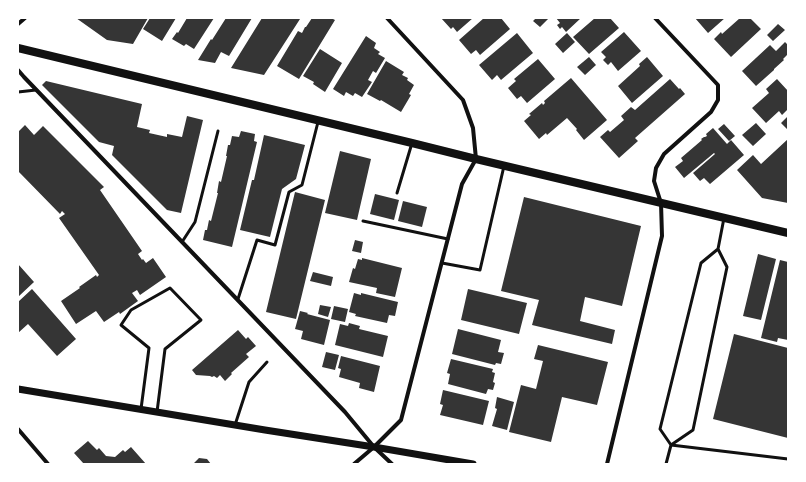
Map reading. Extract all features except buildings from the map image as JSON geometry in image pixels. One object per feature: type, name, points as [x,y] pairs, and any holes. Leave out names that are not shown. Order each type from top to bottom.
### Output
[{"type":"main road","points":[[18,48],[788,233]]},
{"type":"street","points":[[18,24],[25,18]]},
{"type":"street","points":[[354,464],[402,420],[462,184],[476,159],[473,128],[463,100],[387,18]]},
{"type":"street","points":[[607,464],[662,236],[661,202],[654,181],[656,168],[664,154],[711,112],[718,100],[718,85],[655,18]]},
{"type":"street","points":[[18,70],[238,299],[345,412],[374,447],[392,464]]},
{"type":"street","points":[[18,388],[472,464]]},
{"type":"street","points":[[18,429],[48,464]]},
{"type":"lane","points":[[18,92],[36,90]]},
{"type":"lane","points":[[238,299],[257,240],[275,245],[289,192],[302,185],[318,120]]},
{"type":"lane","points":[[182,242],[195,222],[218,132]]},
{"type":"lane","points":[[397,193],[412,143]]},
{"type":"lane","points":[[442,262],[480,270],[504,166]]},
{"type":"lane","points":[[666,464],[671,445],[692,430],[727,267],[718,249],[724,218]]},
{"type":"lane","points":[[363,221],[448,239]]},
{"type":"lane","points":[[718,249],[701,262],[660,429],[671,445],[788,459]]},
{"type":"lane","points":[[141,409],[149,348],[122,325],[131,310],[170,288],[201,320],[165,349],[157,412]]},
{"type":"lane","points":[[235,425],[249,382],[268,362]]}]
